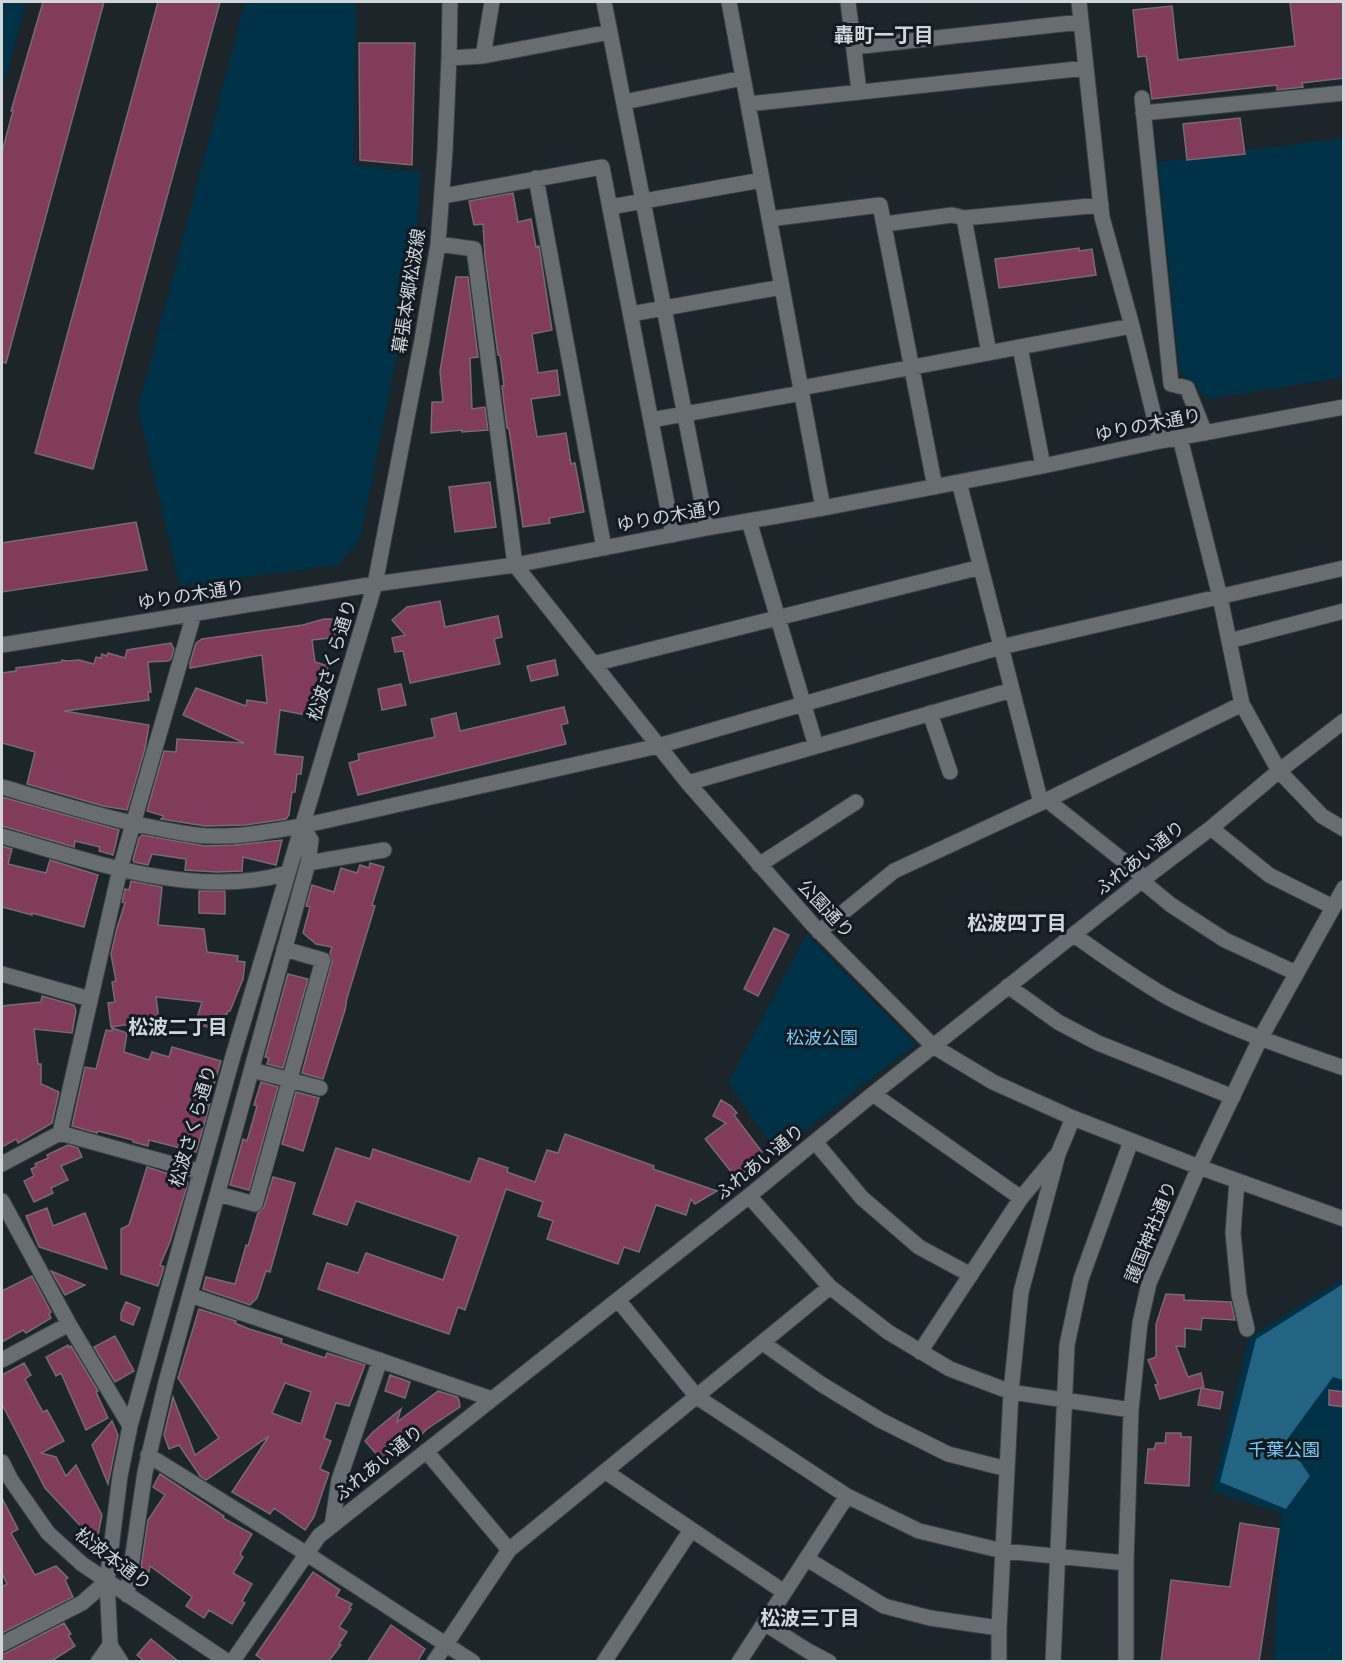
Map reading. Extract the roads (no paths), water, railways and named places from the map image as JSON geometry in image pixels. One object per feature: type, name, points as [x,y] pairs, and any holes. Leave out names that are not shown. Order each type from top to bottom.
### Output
[{"type":"street","name":"幕張本郷松波線","points":[[375,584],[438,244],[450,2]]},
{"type":"street","points":[[483,56],[492,2]]},
{"type":"street","points":[[604,2],[707,528]]},
{"type":"street","points":[[729,2],[823,508]]},
{"type":"street","points":[[848,2],[859,91]]},
{"type":"street","points":[[1079,2],[1102,217],[1160,441]]},
{"type":"street","points":[[854,47],[1081,22]]},
{"type":"street","points":[[449,58],[483,56],[610,32]]},
{"type":"street","points":[[748,104],[1086,68]]},
{"type":"street","points":[[624,102],[743,78]]},
{"type":"street","points":[[1205,433],[1187,388],[1171,384],[1143,106],[1344,93]]},
{"type":"street","points":[[442,196],[602,167],[673,535]]},
{"type":"street","points":[[536,178],[604,548]]},
{"type":"street","points":[[610,207],[762,180]]},
{"type":"street","points":[[769,219],[880,205],[935,487]]},
{"type":"street","points":[[885,224],[952,215],[964,218],[1101,205]]},
{"type":"street","points":[[964,218],[990,353]]},
{"type":"street","points":[[438,244],[474,249],[515,565]]},
{"type":"street","points":[[631,315],[782,287]]},
{"type":"street","points":[[651,420],[912,367],[1131,326]]},
{"type":"street","points":[[1020,347],[1042,466]]},
{"type":"street","name":"ゆりの木通り","points":[[2,645],[375,584],[515,565],[935,487],[1160,441],[1344,407]]},
{"type":"street","points":[[1180,438],[1220,597],[1242,704],[1279,771],[1322,816],[1344,829]]},
{"type":"street","points":[[959,482],[1012,690],[1044,802],[1143,879],[1171,905],[1225,940],[1296,973]]},
{"type":"street","points":[[748,522],[816,746]]},
{"type":"street","name":"公園通り","points":[[515,565],[688,783],[759,865],[819,932],[933,1046],[993,1082],[1073,1118],[1199,1167],[1344,1219]]},
{"type":"street","points":[[593,664],[981,567]]},
{"type":"street","points":[[2,787],[133,824],[208,836],[238,836],[302,826],[658,746],[1001,647],[1344,568]]},
{"type":"street","name":"松波さくら通り","points":[[111,1662],[107,1581],[120,1476],[130,1426],[233,1056],[375,584]]},
{"type":"street","points":[[1229,641],[1344,611]]},
{"type":"street","points":[[60,1133],[120,869],[194,614]]},
{"type":"street","points":[[688,783],[1012,690]]},
{"type":"street","points":[[819,932],[894,871],[1044,802],[1242,704]]},
{"type":"street","points":[[930,713],[950,772]]},
{"type":"street","name":"ふれあい通り","points":[[230,1662],[319,1536],[1344,721]]},
{"type":"street","points":[[759,865],[856,802]]},
{"type":"street","points":[[126,1595],[148,1455],[166,1382],[308,863],[311,840],[302,826]]},
{"type":"street","points":[[1211,828],[1269,875],[1333,907]]},
{"type":"street","points":[[2,836],[120,869],[167,877],[224,882],[270,878],[288,873]]},
{"type":"street","points":[[308,863],[384,850]]},
{"type":"street","name":"護国神社通り","points":[[1126,1662],[1126,1563],[1131,1410],[1140,1323],[1149,1283],[1199,1167],[1260,1039],[1344,888]]},
{"type":"street","points":[[1074,935],[1120,969],[1170,998],[1260,1039],[1344,1068]]},
{"type":"street","points":[[218,1194],[255,1204],[323,960],[285,949]]},
{"type":"street","points":[[2,974],[90,999]]},
{"type":"street","points":[[1008,987],[1058,1022],[1098,1043],[1233,1097]]},
{"type":"street","points":[[252,1070],[320,1088]]},
{"type":"street","points":[[873,1094],[1021,1198]]},
{"type":"street","points":[[999,1662],[1011,1392],[1021,1292],[1059,1154],[1073,1118]]},
{"type":"street","points":[[2,1164],[60,1133],[201,1172]]},
{"type":"street","points":[[1053,1662],[1067,1345],[1081,1279],[1131,1141]]},
{"type":"street","points":[[816,1143],[862,1198],[919,1247],[971,1275]]},
{"type":"street","points":[[920,1352],[1021,1198],[1059,1154]]},
{"type":"street","points":[[1237,1181],[1233,1233],[1239,1295],[1247,1329]]},
{"type":"street","points":[[749,1196],[830,1287],[888,1332],[950,1369],[1011,1392],[1131,1410]]},
{"type":"street","points":[[2,1201],[69,1324],[130,1426]]},
{"type":"street","points":[[434,1662],[509,1550],[830,1287]]},
{"type":"street","points":[[190,1295],[492,1399]]},
{"type":"street","points":[[618,1300],[697,1397],[847,1497],[919,1531],[1003,1551],[1126,1563]]},
{"type":"street","points":[[2,1360],[69,1324]]},
{"type":"street","points":[[763,1343],[821,1384],[880,1420],[948,1454],[1007,1470]]},
{"type":"street","points":[[332,1526],[339,1480],[380,1360]]},
{"type":"street","points":[[426,1451],[509,1550]]},
{"type":"street","points":[[148,1455],[307,1554],[473,1662]]},
{"type":"street","name":"松波本通り","points":[[2,1462],[11,1480],[48,1533],[82,1564],[230,1662]]},
{"type":"street","points":[[606,1472],[784,1592]]},
{"type":"street","points":[[739,1662],[847,1497]]},
{"type":"street","points":[[604,1662],[691,1530]]},
{"type":"street","points":[[807,1558],[884,1606],[930,1618],[999,1628]]},
{"type":"street","points":[[2,1644],[82,1603],[107,1581]]},
{"type":"street","points":[[764,1623],[829,1662]]},
{"type":"street","points":[[98,1662],[110,1644],[121,1662]]},
{"type":"district","name":"轟町一丁目","points":[[884,35]]},
{"type":"district","name":"松波四丁目","points":[[1017,923]]},
{"type":"district","name":"松波二丁目","points":[[178,1027]]},
{"type":"district","name":"松波三丁目","points":[[810,1618]]},
{"type":"park label","name":"松波公園","points":[[822,1038]]},
{"type":"park label","name":"千葉公園","points":[[1284,1450]]}]
